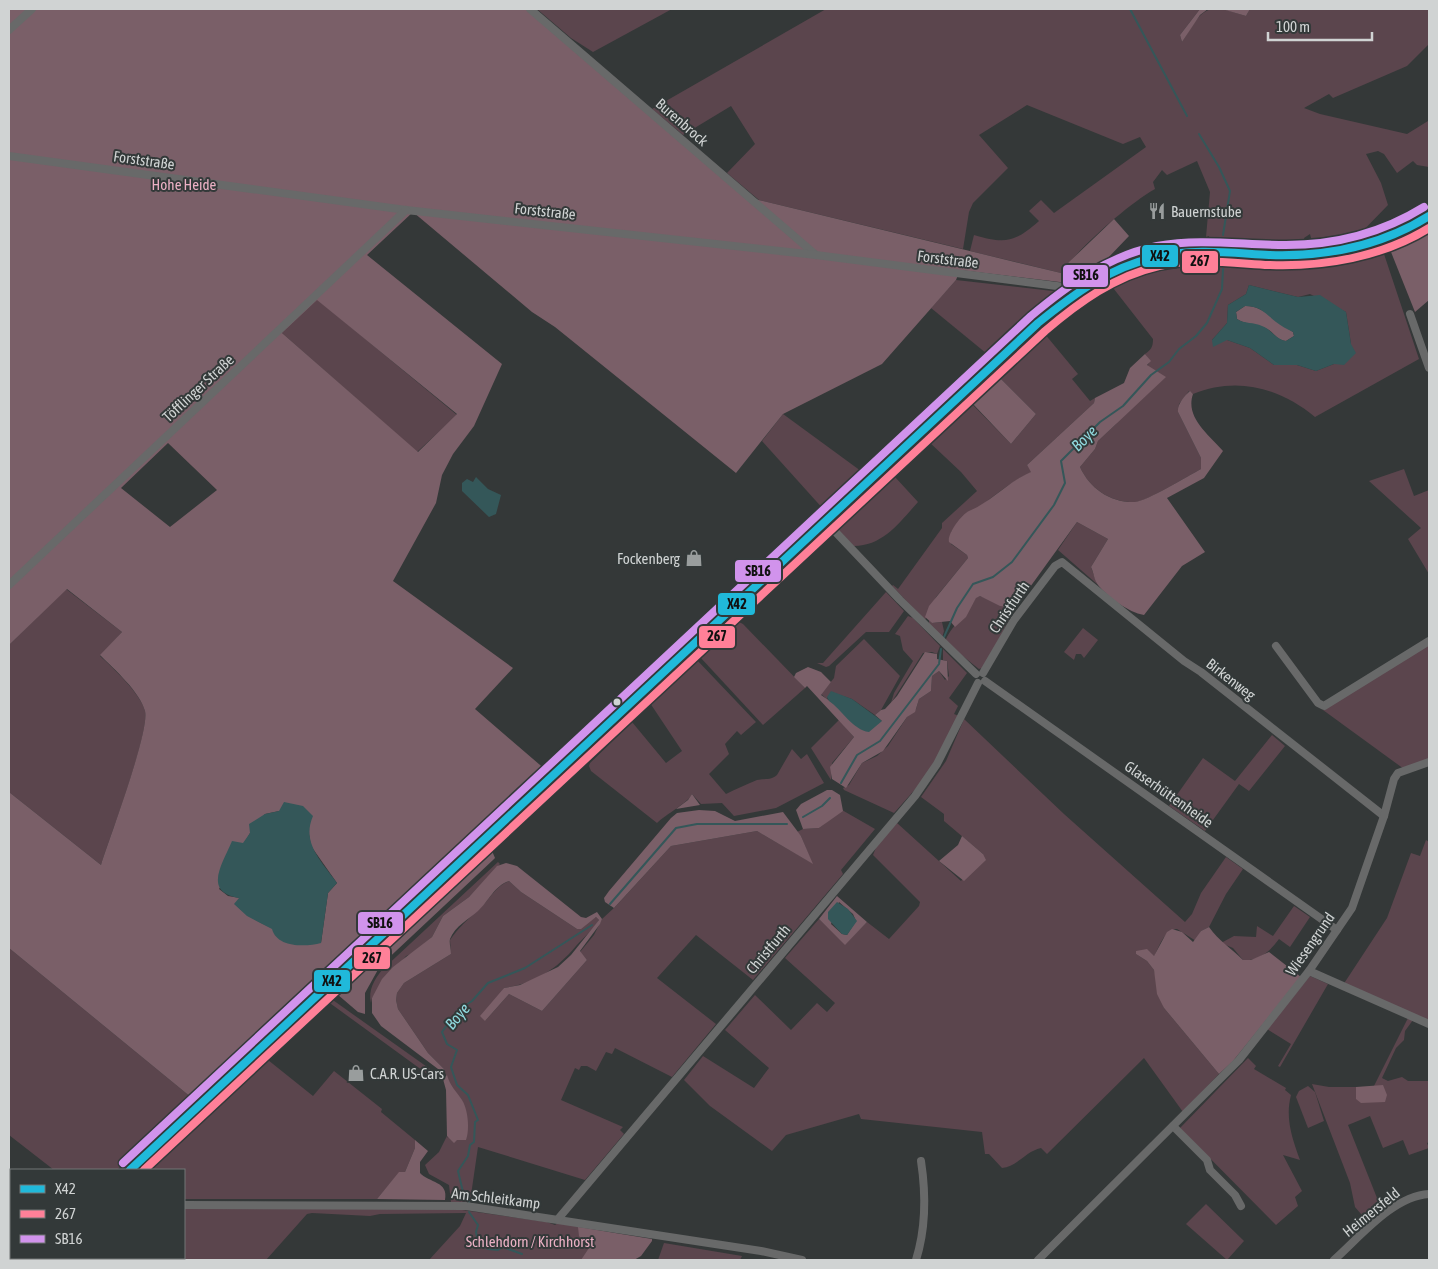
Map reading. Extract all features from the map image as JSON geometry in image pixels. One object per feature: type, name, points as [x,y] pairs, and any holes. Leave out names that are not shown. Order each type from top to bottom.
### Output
[{"type":"main road","points":[[131,1169],[1038,323],[1080,289],[1113,271],[1149,258],[1178,253],[1209,251],[1299,255],[1351,249],[1382,240],[1429,216]]},
{"type":"street","points":[[9,30],[32,9]]},
{"type":"street","name":"Burenbrock","points":[[530,9],[816,255]]},
{"type":"street","name":"Forststraße","points":[[9,156],[406,210],[816,255],[1080,289]]},
{"type":"street","name":"Töfflinger Straße","points":[[9,585],[406,210]]},
{"type":"street","points":[[1410,314],[1429,368]]},
{"type":"street","name":"Glaserhüttenheide","points":[[826,522],[900,600],[981,678],[1338,930]]},
{"type":"street","name":"Christfurth","points":[[558,1219],[915,796],[937,764],[981,678],[1014,620],[1055,566],[1062,562]]},
{"type":"street","name":"Birkenweg","points":[[1062,562],[1184,661],[1201,672],[1384,816]]},
{"type":"street","points":[[1276,646],[1318,703],[1324,706],[1429,641]]},
{"type":"street","name":"Wiesengrund","points":[[1038,1260],[1239,1060],[1309,972],[1352,908],[1396,776],[1429,762]]},
{"type":"street","points":[[1309,972],[1429,1024]]},
{"type":"street","points":[[1174,1126],[1207,1160],[1210,1170],[1235,1195],[1241,1206]]},
{"type":"street","points":[[916,1260],[923,1234],[924,1181],[921,1161]]},
{"type":"street","name":"Heimersfeld","points":[[1334,1260],[1402,1201],[1418,1195],[1429,1194]]},
{"type":"street","name":"Am Schleitkamp","points":[[185,1204],[466,1206],[761,1251],[802,1260]]},
{"type":"green space","points":[[1215,8],[1246,16],[1250,9],[1429,9],[1429,44],[1407,66],[1333,98],[1329,94],[1304,108],[1320,114],[1407,134],[1428,121],[1429,167],[1417,165],[1413,161],[1397,173],[1384,154],[1378,151],[1366,154],[1381,183],[1388,205],[1354,240],[1313,246],[1310,234],[1304,238],[1306,246],[1282,247],[1210,242],[1209,236],[1206,237],[1210,192],[1197,161],[1167,175],[1162,170],[1153,182],[1155,189],[1131,205],[1105,227],[1061,273],[970,251],[974,235],[994,240],[1009,240],[1023,234],[1039,221],[1029,211],[1041,200],[1054,213],[1146,147],[1140,137],[1123,144],[1027,105],[979,135],[1008,168],[973,203],[969,212],[963,249],[759,200],[727,173],[755,144],[731,106],[683,135],[652,109],[826,9],[1200,9],[1180,35],[1182,42],[1198,18],[1203,13]]},
{"type":"green space","name":"Hohe Heide","points":[[9,9],[527,9],[746,197],[1061,273],[1069,262],[1114,219],[1129,236],[1106,260],[1084,268],[1068,283],[960,270],[956,280],[882,364],[783,414],[736,473],[555,327],[532,312],[413,212],[367,255],[502,364],[474,426],[453,454],[442,475],[436,503],[393,581],[513,668],[475,709],[547,771],[448,866],[192,1098],[9,948],[9,792],[101,865],[135,762],[145,722],[145,711],[138,696],[100,655],[122,632],[67,589],[9,645]],"holes":[[[317,300],[457,414],[418,452],[282,333]],[[168,443],[217,490],[170,527],[121,488]],[[279,811],[308,828],[311,846],[337,883],[328,893],[321,943],[264,925],[235,904],[240,898],[228,896],[219,889],[250,833],[265,814]]]},
{"type":"green space","points":[[537,9],[672,9],[593,52],[571,38]]},
{"type":"green space","points":[[1200,9],[1208,9],[1200,15],[1182,42],[1180,35]]},
{"type":"green space","points":[[1222,9],[1250,9],[1246,16]]},
{"type":"green space","points":[[1429,229],[1429,300],[1415,312],[1391,252],[1394,247]]},
{"type":"green space","points":[[1380,250],[1383,251],[1419,359],[1315,417],[1302,407],[1273,392],[1257,388],[1226,386],[1193,394],[1189,391],[1179,404],[1178,412],[1201,458],[1201,469],[1158,493],[1136,502],[1127,502],[1110,497],[1089,482],[1080,467],[1095,449],[1098,441],[1116,424],[1150,361],[1145,354],[1151,348],[1153,342],[1153,339],[1110,284],[1150,269],[1187,262],[1271,266],[1336,264]],"holes":[[[1249,285],[1298,297],[1310,294],[1346,312],[1351,344],[1334,364],[1316,371],[1297,365],[1274,365],[1250,348],[1227,340],[1212,340],[1227,323],[1228,305],[1246,294]]]},
{"type":"green space","points":[[956,280],[1061,292],[992,358],[931,308]]},
{"type":"green space","points":[[317,299],[457,415],[417,452],[282,333]]},
{"type":"green space","points":[[1245,306],[1252,306],[1264,311],[1293,332],[1294,336],[1286,341],[1278,338],[1265,328],[1237,319],[1236,312]]},
{"type":"green space","points":[[1044,333],[1078,374],[1072,379],[1090,401],[1095,398],[1094,403],[1027,465],[1032,472],[1001,490],[951,532],[951,544],[967,555],[968,558],[936,597],[925,620],[892,586],[898,589],[942,528],[942,523],[977,491],[961,472],[928,441],[972,404],[1011,444],[1036,414],[997,375]]},
{"type":"green space","points":[[1145,354],[1151,361],[1147,365],[1166,377],[1098,441],[1095,449],[1080,467],[1095,488],[1110,497],[1126,502],[1141,501],[1201,469],[1201,458],[1178,412],[1181,401],[1190,391],[1193,394],[1191,402],[1195,418],[1223,451],[1204,478],[1167,498],[1205,552],[1182,566],[1144,615],[1119,604],[1098,585],[1091,567],[1108,539],[1077,522],[1015,608],[1000,606],[980,596],[976,598],[966,617],[955,627],[950,621],[932,623],[925,617],[929,606],[968,558],[967,555],[949,542],[950,534],[959,520],[966,513],[1031,472],[1027,465],[1094,403],[1095,398],[1124,383],[1130,368]]},
{"type":"green space","points":[[997,375],[1036,414],[1011,444],[973,404],[970,404]]},
{"type":"green space","points":[[783,414],[865,474],[825,511],[762,441]]},
{"type":"green space","points":[[909,453],[836,522],[839,515],[904,455]]},
{"type":"green space","points":[[910,456],[914,460],[895,477],[918,502],[890,532],[874,542],[854,546],[838,530],[839,522]]},
{"type":"green space","points":[[1404,469],[1414,496],[1429,490],[1429,574],[1408,539],[1421,528],[1369,481]]},
{"type":"green space","points":[[1077,522],[1108,539],[1091,567],[1097,584],[1058,550]]},
{"type":"green space","points":[[66,589],[122,632],[100,656],[132,689],[145,711],[145,723],[135,762],[101,865],[9,792],[9,645]]},
{"type":"green space","points":[[886,592],[904,611],[889,632],[866,632],[829,666],[826,667],[817,663],[823,663]]},
{"type":"green space","points":[[980,596],[1015,608],[987,662],[979,669],[945,642],[947,636],[976,597]]},
{"type":"green space","points":[[908,616],[913,618],[940,646],[937,654],[932,652],[923,653],[891,703],[894,693],[913,661],[903,650],[900,636],[895,634]]},
{"type":"green space","points":[[929,620],[932,623],[942,622],[944,631],[942,638],[929,624]]},
{"type":"green space","points":[[737,621],[743,624],[805,688],[763,725],[700,657]]},
{"type":"green space","points":[[1083,628],[1098,640],[1084,658],[1081,654],[1076,654],[1074,660],[1064,652]]},
{"type":"green space","points":[[864,639],[900,676],[881,710],[875,715],[852,699],[831,692],[827,698],[829,701],[821,694],[834,678],[836,666]]},
{"type":"green space","points":[[1429,643],[1429,760],[1404,769],[1323,710]]},
{"type":"green space","points":[[943,649],[967,673],[949,698],[958,706],[954,714],[959,716],[927,776],[894,813],[844,790],[843,788],[849,785],[862,763],[877,756],[888,746],[907,717],[916,709],[919,699],[931,691],[932,676],[939,671],[945,680],[949,676],[947,661],[943,660]]},
{"type":"green space","points":[[925,652],[937,654],[937,659],[947,661],[948,681],[939,671],[932,676],[931,691],[919,699],[915,712],[907,717],[883,751],[862,763],[846,788],[832,779],[830,767],[854,737],[807,686],[805,688],[794,677],[796,673],[808,667],[821,672],[831,682],[821,695],[840,708],[844,714],[882,721],[875,715],[885,709],[897,696]]},
{"type":"green space","points":[[696,659],[756,722],[741,735],[737,731],[725,744],[729,754],[709,774],[726,794],[757,780],[770,779],[777,775],[792,749],[801,759],[807,754],[824,783],[776,808],[734,816],[722,803],[701,804],[692,794],[686,801],[657,823],[591,771],[590,763],[632,722],[666,763],[682,751],[648,700]]},
{"type":"green space","points":[[964,719],[1064,814],[1185,922],[1192,914],[1201,893],[1226,857],[1243,869],[1226,894],[1209,927],[1201,931],[1196,941],[1177,929],[1172,930],[1165,936],[1154,957],[1136,954],[1147,961],[1154,970],[1164,1008],[1219,1074],[1183,1112],[1144,1058],[1047,1154],[1041,1148],[1031,1152],[1012,1165],[1002,1168],[989,1154],[985,1154],[982,1132],[861,1119],[859,1114],[786,1135],[772,1151],[710,1106],[684,1080],[703,1056],[754,1088],[769,1068],[725,1030],[755,995],[791,1030],[817,1003],[827,1012],[835,1003],[785,958],[819,919],[845,944],[867,922],[889,939],[919,906],[920,902],[873,855],[877,845],[897,823],[961,881],[983,854],[944,821],[944,814],[921,797],[946,761]]},
{"type":"green space","points":[[839,720],[854,737],[832,763],[831,780],[811,748]]},
{"type":"green space","points":[[1272,735],[1285,746],[1249,791],[1239,784],[1205,831],[1169,806],[1203,758],[1235,781]]},
{"type":"green space","points":[[827,790],[832,790],[840,795],[843,811],[819,828],[803,829],[796,810],[801,804]]},
{"type":"green space","points":[[692,794],[700,805],[676,809],[688,800]]},
{"type":"green space","points":[[699,810],[715,811],[735,821],[783,812],[801,836],[813,864],[757,831],[671,846],[614,908],[605,902],[604,898],[609,891],[671,818],[677,813]]},
{"type":"green space","points":[[842,810],[875,829],[841,870],[843,874],[753,980],[696,935],[657,978],[716,1024],[672,1077],[615,1048],[612,1054],[606,1052],[596,1071],[587,1066],[581,1066],[579,1070],[575,1068],[561,1100],[623,1127],[620,1130],[624,1134],[585,1180],[478,1147],[470,1202],[451,1202],[449,1185],[429,1174],[425,1165],[439,1152],[447,1136],[448,1138],[463,1102],[450,1087],[444,1069],[428,1053],[398,1009],[396,1000],[397,993],[404,983],[451,954],[450,940],[495,890],[509,881],[521,892],[577,929],[596,917],[599,920],[591,931],[553,969],[526,983],[504,988],[485,1021],[509,994],[542,1011],[587,960],[580,952],[594,935],[602,919],[671,846],[757,831],[812,863],[801,836],[797,832],[803,829],[819,828]]},
{"type":"green space","points":[[962,836],[983,854],[986,860],[964,881],[939,861],[958,845]]},
{"type":"green space","points":[[1426,840],[1429,842],[1429,1020],[1426,1021],[1343,985],[1387,918],[1411,853],[1420,856]]},
{"type":"green space","points":[[498,841],[500,843],[492,851],[495,858],[380,966],[365,993],[365,1014],[358,1012],[337,994],[338,989]]},
{"type":"green space","points":[[498,862],[500,864],[469,897],[443,916],[432,937],[413,953],[406,956],[372,998],[371,1003],[372,985],[382,970]]},
{"type":"green space","points":[[506,863],[517,866],[581,917],[586,918],[597,912],[602,919],[580,951],[587,960],[542,1011],[509,994],[485,1021],[480,1016],[504,988],[520,985],[558,967],[571,955],[599,920],[596,917],[581,929],[577,929],[521,892],[509,881],[499,886],[482,907],[452,934],[450,941],[451,954],[404,983],[397,993],[398,1009],[428,1053],[444,1069],[445,1071],[442,1072],[381,1026],[372,1013],[372,998],[382,979],[393,967],[432,937],[443,916],[469,897],[497,866]]},
{"type":"green space","points":[[837,896],[867,922],[845,945],[819,919]],"holes":[[[839,902],[853,914],[856,921],[847,935],[842,934],[831,924]]]},
{"type":"green space","points":[[1294,906],[1310,917],[1290,947],[1279,939],[1259,957],[1243,960],[1233,948],[1221,943],[1234,936],[1256,937],[1257,926],[1273,936]]},
{"type":"green space","points":[[1209,927],[1243,960],[1251,960],[1269,952],[1301,977],[1233,1061],[1219,1074],[1164,1008],[1157,994],[1154,970],[1147,961],[1136,954],[1136,951],[1147,949],[1154,956],[1167,932],[1172,929],[1182,932],[1193,942],[1201,931]]},
{"type":"green space","points":[[9,948],[192,1098],[118,1169],[53,1169],[9,1135]]},
{"type":"green space","points":[[1310,976],[1328,984],[1280,1067],[1278,1066],[1291,1044],[1267,1029]]},
{"type":"green space","points":[[330,998],[430,1069],[437,1081],[327,1001]]},
{"type":"green space","points":[[1408,1018],[1413,1020],[1405,1031],[1404,1040],[1396,1048],[1382,1078],[1388,1081],[1402,1077],[1408,1081],[1429,1081],[1429,1142],[1427,1143],[1429,1148],[1409,1155],[1403,1140],[1383,1148],[1370,1116],[1348,1125],[1381,1208],[1367,1221],[1355,1207],[1350,1183],[1312,1084],[1329,1087],[1356,1087],[1356,1099],[1383,1086],[1374,1086]]},
{"type":"green space","points":[[1248,1058],[1256,1066],[1254,1069],[1286,1088],[1285,1090],[1291,1095],[1289,1120],[1300,1160],[1283,1155],[1302,1191],[1295,1197],[1298,1206],[1276,1225],[1180,1128]]},
{"type":"green space","points":[[268,1060],[313,1096],[334,1071],[382,1109],[381,1112],[415,1140],[415,1148],[405,1172],[399,1173],[377,1199],[185,1199],[185,1169],[149,1169]]},
{"type":"green space","points":[[447,1075],[451,1085],[464,1104],[468,1120],[466,1140],[457,1140],[454,1143],[447,1136],[446,1090],[443,1079]]},
{"type":"green space","points":[[1383,1085],[1387,1095],[1385,1102],[1361,1103],[1356,1099],[1356,1087]]},
{"type":"green space","points":[[1308,1086],[1315,1092],[1324,1121],[1308,1128],[1296,1097],[1299,1091]]},
{"type":"green space","points":[[415,1140],[428,1151],[420,1162],[420,1173],[444,1189],[445,1200],[377,1199],[399,1172],[405,1172],[415,1148]]},
{"type":"green space","points":[[1206,1204],[1244,1241],[1227,1260],[1186,1224]]},
{"type":"green space","name":"Schlehdorn / Kirchhorst","points":[[185,1208],[455,1209],[547,1222],[555,1225],[558,1223],[567,1224],[647,1240],[635,1260],[429,1260],[460,1226],[466,1213],[380,1214],[370,1216],[312,1213],[307,1214],[266,1260],[50,1260],[185,1259]]},
{"type":"green space","points":[[578,1227],[652,1239],[652,1241],[641,1256],[634,1260],[581,1260],[589,1248],[579,1236]]},
{"type":"green space","points":[[664,1243],[742,1256],[740,1260],[658,1260]]},
{"type":"water","points":[[1249,285],[1298,297],[1320,295],[1346,312],[1351,344],[1356,353],[1344,365],[1334,364],[1316,371],[1297,365],[1274,365],[1250,348],[1227,340],[1213,347],[1212,340],[1227,323],[1228,305],[1246,294]],"holes":[[[1245,306],[1255,307],[1262,311],[1293,332],[1294,336],[1286,341],[1282,340],[1265,327],[1237,319],[1236,312]]]},
{"type":"water","points":[[476,477],[488,489],[501,495],[496,514],[489,517],[462,491],[462,483],[467,479],[473,482]]},
{"type":"water","points":[[831,691],[852,699],[882,721],[869,732],[858,728],[829,701],[827,697]]},
{"type":"water","points":[[284,802],[303,806],[313,816],[310,826],[311,844],[337,883],[328,893],[321,943],[293,945],[280,940],[272,929],[247,916],[234,904],[239,898],[228,895],[221,890],[218,883],[221,867],[232,841],[243,843],[250,833],[249,824],[265,814],[279,811]]},
{"type":"water","points":[[837,902],[848,909],[857,921],[847,935],[842,934],[828,919],[828,912]]},
{"type":"waterway","name":"Boye","points":[[1130,9],[1187,116]]},
{"type":"waterway","name":"Boye","points":[[1199,134],[1219,167],[1230,191],[1223,235]]},
{"type":"waterway","name":"Boye","points":[[944,637],[957,608],[973,584],[993,577],[1012,562],[1054,505],[1065,483],[1061,461],[1100,422],[1123,406],[1151,375],[1169,362],[1179,349],[1196,336],[1207,323],[1222,289],[1223,269]]},
{"type":"waterway","name":"Boye","points":[[841,783],[857,755],[880,741],[939,664],[941,649]]},
{"type":"waterway","name":"Boye","points":[[803,817],[822,806],[830,798]]},
{"type":"waterway","name":"Boye","points":[[610,904],[676,828],[697,824],[787,824]]},
{"type":"waterway","name":"Boye","points":[[469,1202],[463,1192],[458,1171],[468,1156],[470,1145],[474,1142],[475,1122],[478,1120],[468,1095],[457,1085],[451,1067],[457,1050],[447,1044],[442,1032],[457,1011],[472,1001],[488,983],[525,968],[592,925]]},
{"type":"waterway","name":"Boye","points":[[469,1212],[478,1225],[476,1232],[478,1242],[488,1249],[498,1250],[503,1247],[522,1254]]},
{"type":"transit line","name":"SB16","points":[[123,1163],[1031,316],[1059,293],[1105,264],[1157,246],[1189,242],[1286,245],[1322,243],[1358,236],[1392,224],[1424,207]]},
{"type":"transit line","name":"X42","points":[[131,1169],[1038,323],[1065,302],[1093,283],[1123,267],[1156,257],[1198,252],[1290,255],[1352,248],[1392,235],[1429,216]]},
{"type":"transit line","name":"267","points":[[145,1169],[1045,331],[1084,300],[1127,276],[1159,266],[1187,262],[1269,265],[1331,262],[1372,253],[1411,238],[1429,228]]},
{"type":"place","name":"Bauernstube","points":[[1157,211]]},
{"type":"place","name":"Fockenberg","points":[[694,558]]},
{"type":"place","name":"C.A.R. US-Cars","points":[[356,1073]]}]
